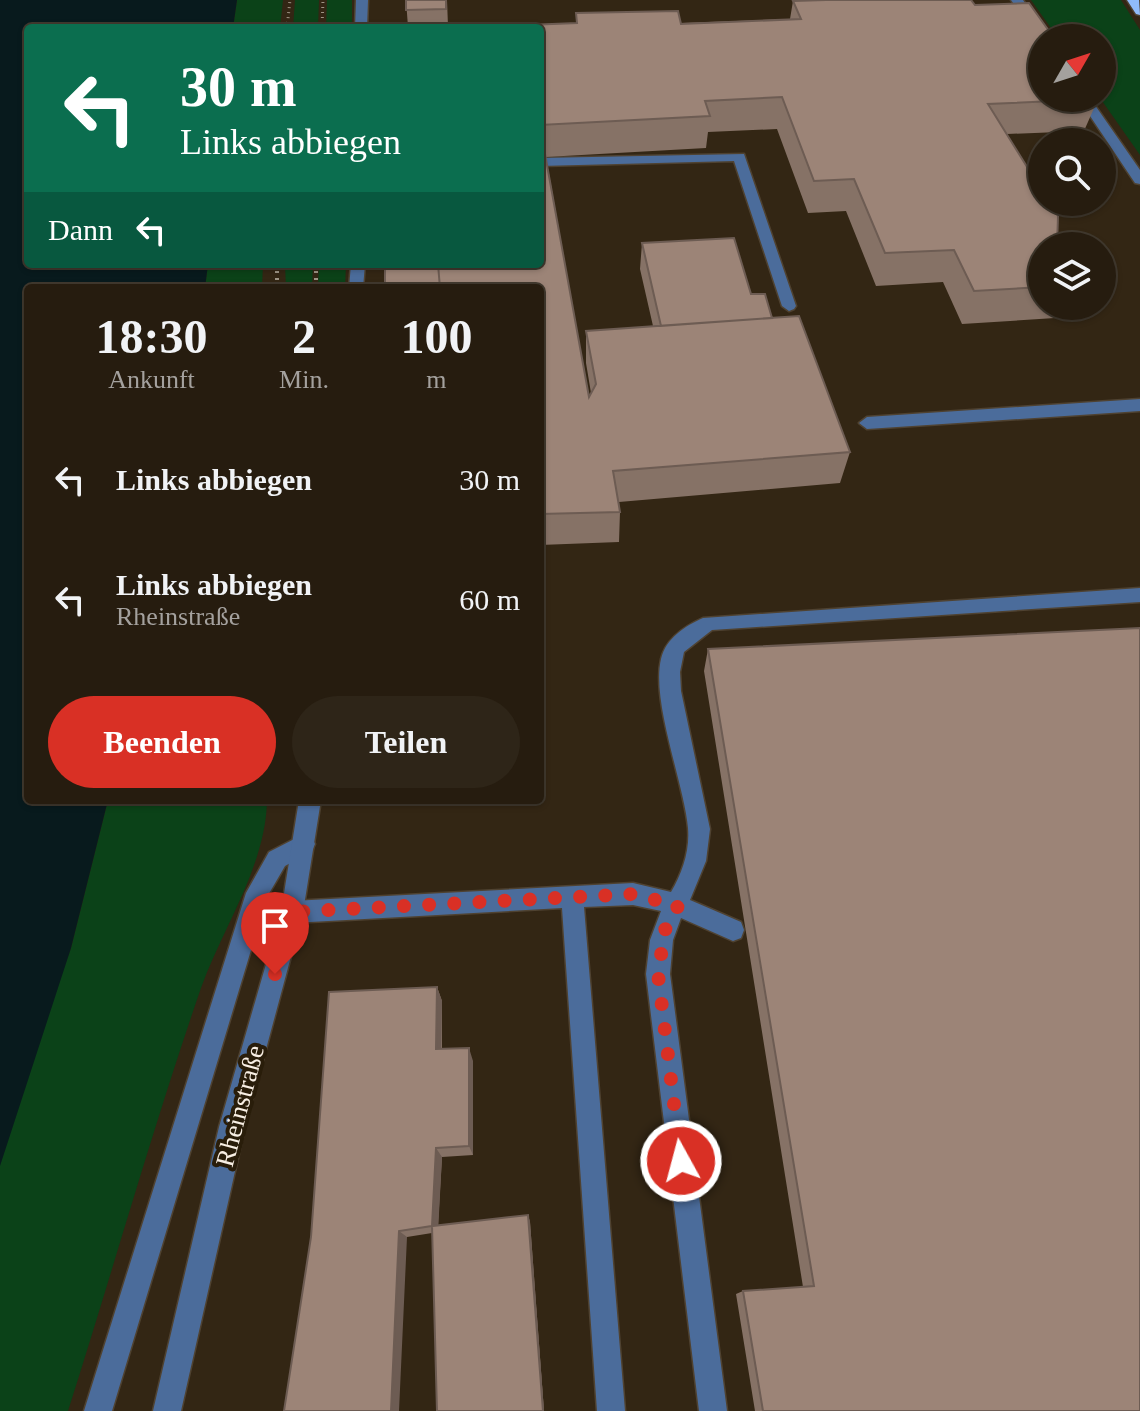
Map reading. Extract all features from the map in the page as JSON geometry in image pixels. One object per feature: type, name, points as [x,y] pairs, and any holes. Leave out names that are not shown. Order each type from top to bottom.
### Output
[{"type":"highway","points":[[1133,0],[1140,11]]},
{"type":"street","points":[[361,24],[362,0]]},
{"type":"street","points":[[1017,0],[1033,24]]},
{"type":"street","points":[[1094,112],[1140,180]]},
{"type":"street","points":[[544,162],[739,157],[789,306]]},
{"type":"street","points":[[867,423],[1140,405]]},
{"type":"street","points":[[713,1411],[658,974],[665,930],[694,875],[699,829],[669,674],[678,645],[692,631],[710,623],[1140,595]]},
{"type":"street","name":"Rheinstraße","points":[[167,1411],[232,1127],[292,912],[309,804]]},
{"type":"street","points":[[98,1411],[257,893],[277,859],[304,844]]},
{"type":"street","points":[[292,912],[633,894],[678,906],[733,930]]},
{"type":"street","points":[[572,896],[611,1411]]},
{"type":"path","points":[[287,24],[290,0]]},
{"type":"path","points":[[322,24],[323,0]]},
{"type":"green space","points":[[237,0],[283,0],[280,24],[234,24]]},
{"type":"green space","points":[[295,0],[319,0],[318,24],[293,24]]},
{"type":"green space","points":[[327,0],[352,0],[352,24],[326,24]]},
{"type":"green space","points":[[1031,0],[1121,0],[1140,30],[1140,155],[1110,112],[1116,112],[1116,24],[1048,24]]},
{"type":"green space","points":[[208,268],[263,268],[262,284],[206,284]]},
{"type":"green space","points":[[285,268],[313,268],[312,284],[286,284]]},
{"type":"green space","points":[[319,268],[346,268],[345,284],[318,284]]},
{"type":"green space","points":[[107,804],[267,804],[259,849],[242,896],[201,988],[68,1411],[0,1411],[0,1146],[71,948]]},
{"type":"shaded area","points":[[0,0],[237,0],[234,24],[24,24],[24,268],[208,268],[206,284],[24,284],[24,804],[107,804],[71,948],[0,1166]]},
{"type":"building","points":[[406,0],[446,0],[446,9],[406,10]]},
{"type":"building","points":[[971,0],[975,5],[1029,3],[1044,24],[1028,24],[1028,102],[988,104],[1028,168],[1028,216],[1058,216],[1057,232],[1028,232],[1028,288],[974,291],[954,250],[885,253],[854,179],[814,181],[782,97],[705,101],[710,116],[544,125],[544,24],[577,23],[576,13],[678,11],[681,24],[801,19],[793,1]]},
{"type":"building","points":[[545,154],[589,397],[596,384],[586,331],[799,316],[850,452],[613,471],[620,512],[544,514],[544,284],[440,284],[438,268],[544,268]]},
{"type":"building","points":[[734,238],[751,294],[765,294],[772,318],[661,326],[642,243]]},
{"type":"building","points":[[385,268],[438,268],[440,284],[385,284]]},
{"type":"building","points":[[1140,628],[1140,1411],[763,1411],[743,1291],[814,1286],[708,649]]},
{"type":"building","points":[[437,987],[436,1049],[469,1048],[469,1146],[436,1148],[432,1226],[399,1231],[391,1411],[284,1411],[311,1237],[329,992]]},
{"type":"building","points":[[528,1215],[543,1411],[437,1411],[432,1226]]},
{"type":"route","points":[[275,974],[292,912],[633,894],[678,906],[665,930],[658,974],[681,1161]]}]
